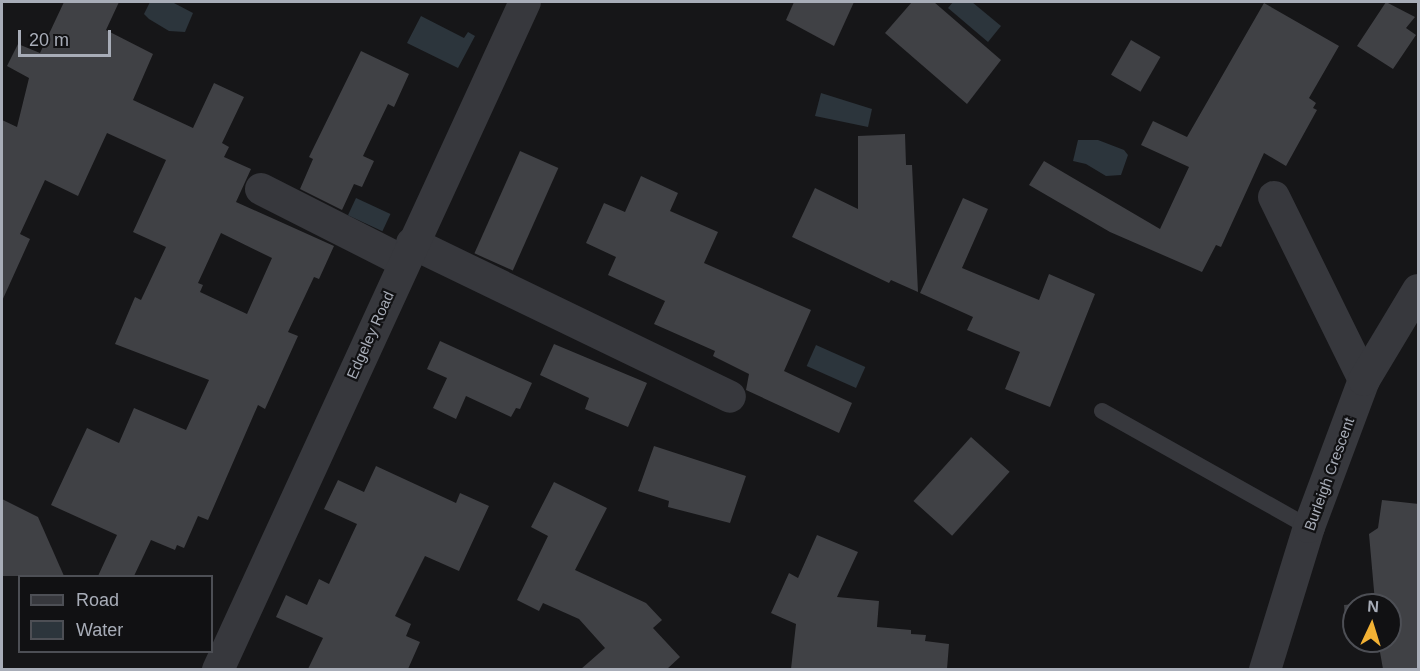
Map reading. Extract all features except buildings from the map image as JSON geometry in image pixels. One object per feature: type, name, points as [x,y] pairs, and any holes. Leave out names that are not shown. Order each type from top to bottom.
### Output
[{"type":"street","name":"Edgeley Road","points":[[218,669],[407,252],[525,2]]},
{"type":"street","points":[[261,189],[730,397]]},
{"type":"street","points":[[1274,197],[1364,380]]},
{"type":"street","name":"Burleigh Crescent","points":[[1265,669],[1310,527],[1364,380],[1419,290]]},
{"type":"lane","points":[[1102,411],[1310,527]]},
{"type":"water","points":[[150,2],[172,2],[193,13],[185,32],[169,31],[149,19],[144,14]]},
{"type":"water","points":[[953,2],[972,2],[1001,26],[988,42],[948,8]]},
{"type":"water","points":[[421,16],[464,38],[468,32],[475,36],[458,68],[407,43]]},
{"type":"water","points":[[821,93],[872,109],[868,127],[815,116]]},
{"type":"water","points":[[1078,140],[1098,140],[1124,150],[1128,155],[1121,175],[1106,176],[1086,164],[1073,161]]},
{"type":"water","points":[[356,198],[390,214],[382,231],[348,215]]},
{"type":"water","points":[[816,345],[865,367],[856,388],[807,366]]}]
